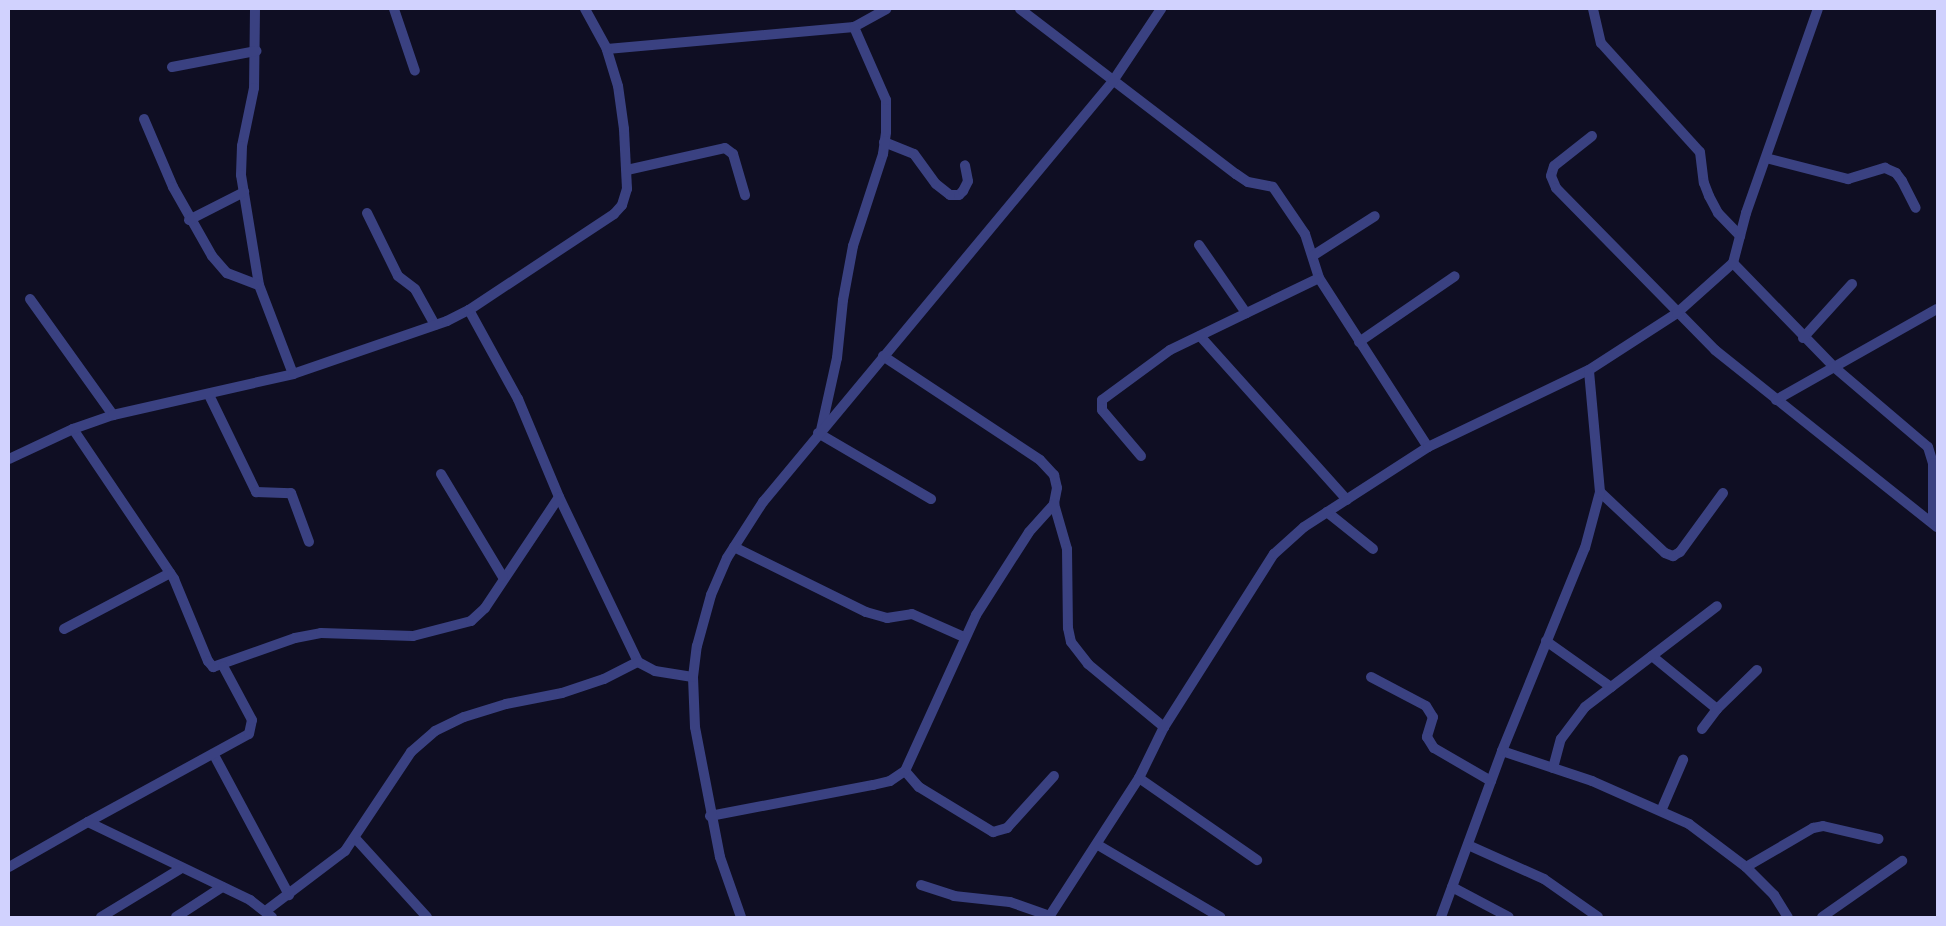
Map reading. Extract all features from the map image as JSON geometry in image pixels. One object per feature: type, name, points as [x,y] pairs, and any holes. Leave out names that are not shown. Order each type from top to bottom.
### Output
[{"type":"street","points":[[255,9],[256,51],[254,88],[240,162],[259,285],[293,374]]},
{"type":"street","points":[[394,9],[415,71]]},
{"type":"street","points":[[9,459],[73,429],[113,415],[209,395],[293,374],[435,325],[469,310],[527,268],[614,214],[622,205],[628,189],[618,86],[607,49],[585,9]]},
{"type":"street","points":[[607,49],[854,28],[886,9]]},
{"type":"street","points":[[1020,9],[1236,174],[1248,182],[1273,187],[1305,234],[1314,256],[1319,278],[1428,447]]},
{"type":"street","points":[[741,917],[710,816],[694,726],[693,677],[711,596],[734,547],[763,502],[819,431],[1113,81],[1161,9]]},
{"type":"street","points":[[1593,9],[1601,43],[1700,152],[1704,183],[1709,196],[1718,213],[1740,236]]},
{"type":"street","points":[[921,886],[954,896],[1010,902],[1050,917],[1139,778],[1164,727],[1274,554],[1304,527],[1428,447],[1589,370],[1677,313],[1733,263],[1740,236],[1817,9]]},
{"type":"street","points":[[819,431],[837,358],[842,300],[852,246],[884,142],[886,100],[854,28]]},
{"type":"street","points":[[172,67],[256,51]]},
{"type":"street","points":[[144,119],[189,220],[212,256],[227,273],[259,285]]},
{"type":"street","points":[[1592,136],[1554,166],[1551,176],[1556,188],[1715,350],[1935,524]]},
{"type":"street","points":[[884,142],[914,154],[936,184],[950,195],[959,196],[968,181],[965,164]]},
{"type":"street","points":[[626,170],[725,148],[733,154],[745,194]]},
{"type":"street","points":[[1766,158],[1848,179],[1885,168],[1896,172],[1916,208]]},
{"type":"street","points":[[189,220],[244,192]]},
{"type":"street","points":[[367,214],[398,276],[415,288],[435,325]]},
{"type":"street","points":[[1314,256],[1375,216]]},
{"type":"street","points":[[1199,245],[1246,314]]},
{"type":"street","points":[[1733,263],[1834,367],[1928,446],[1933,462],[1935,524]]},
{"type":"street","points":[[1360,342],[1455,276]]},
{"type":"street","points":[[1141,456],[1102,410],[1102,400],[1170,350],[1319,278]]},
{"type":"street","points":[[1804,338],[1852,284]]},
{"type":"street","points":[[30,299],[113,415]]},
{"type":"street","points":[[1776,400],[1937,309]]},
{"type":"street","points":[[469,310],[518,399],[559,497],[638,662],[661,673],[693,677]]},
{"type":"street","points":[[1200,336],[1347,500]]},
{"type":"street","points":[[883,356],[1040,460],[1054,475],[1057,488],[1054,504],[1067,550],[1068,628],[1071,642],[1088,664],[1164,727]]},
{"type":"street","points":[[1441,917],[1502,751],[1585,548],[1600,492],[1589,370]]},
{"type":"street","points":[[209,395],[256,492],[291,492],[309,542]]},
{"type":"street","points":[[73,429],[170,573],[187,606],[210,665],[223,666],[295,638],[321,633],[413,636],[457,626],[479,615],[502,578],[559,497]]},
{"type":"street","points":[[819,431],[931,498]]},
{"type":"street","points":[[441,474],[502,578]]},
{"type":"street","points":[[1600,492],[1665,553],[1673,556],[1680,552],[1723,493]]},
{"type":"street","points":[[710,816],[873,785],[890,781],[905,771],[964,637],[1029,532],[1054,504]]},
{"type":"street","points":[[1327,512],[1373,549]]},
{"type":"street","points":[[734,547],[866,612],[887,618],[912,614],[964,637]]},
{"type":"street","points":[[64,629],[170,573]]},
{"type":"street","points":[[1553,768],[1561,739],[1585,707],[1717,606]]},
{"type":"street","points":[[1546,642],[1611,687]]},
{"type":"street","points":[[1652,656],[1717,709]]},
{"type":"street","points":[[88,822],[180,869],[222,887],[269,914],[289,894],[332,863],[355,838],[411,752],[436,731],[472,714],[562,693],[604,679],[638,662]]},
{"type":"street","points":[[9,867],[88,822],[240,741],[253,729],[252,720],[223,666]]},
{"type":"street","points":[[1702,729],[1717,709],[1757,670]]},
{"type":"street","points":[[1371,678],[1426,706],[1432,717],[1427,737],[1434,748],[1491,780]]},
{"type":"street","points":[[1502,751],[1592,781],[1689,824],[1746,867],[1774,895],[1788,917]]},
{"type":"street","points":[[214,754],[289,894]]},
{"type":"street","points":[[1661,811],[1683,760]]},
{"type":"street","points":[[905,771],[919,787],[975,824],[1000,833],[1054,776]]},
{"type":"street","points":[[1139,778],[1257,860]]},
{"type":"street","points":[[1746,867],[1813,828],[1823,826],[1878,839]]},
{"type":"street","points":[[355,838],[427,917]]},
{"type":"street","points":[[1098,844],[1220,917]]},
{"type":"street","points":[[1468,845],[1544,880],[1598,917]]},
{"type":"street","points":[[1822,917],[1902,861]]},
{"type":"street","points":[[101,917],[180,869]]},
{"type":"street","points":[[176,917],[222,887]]},
{"type":"street","points":[[1452,887],[1509,917]]}]
